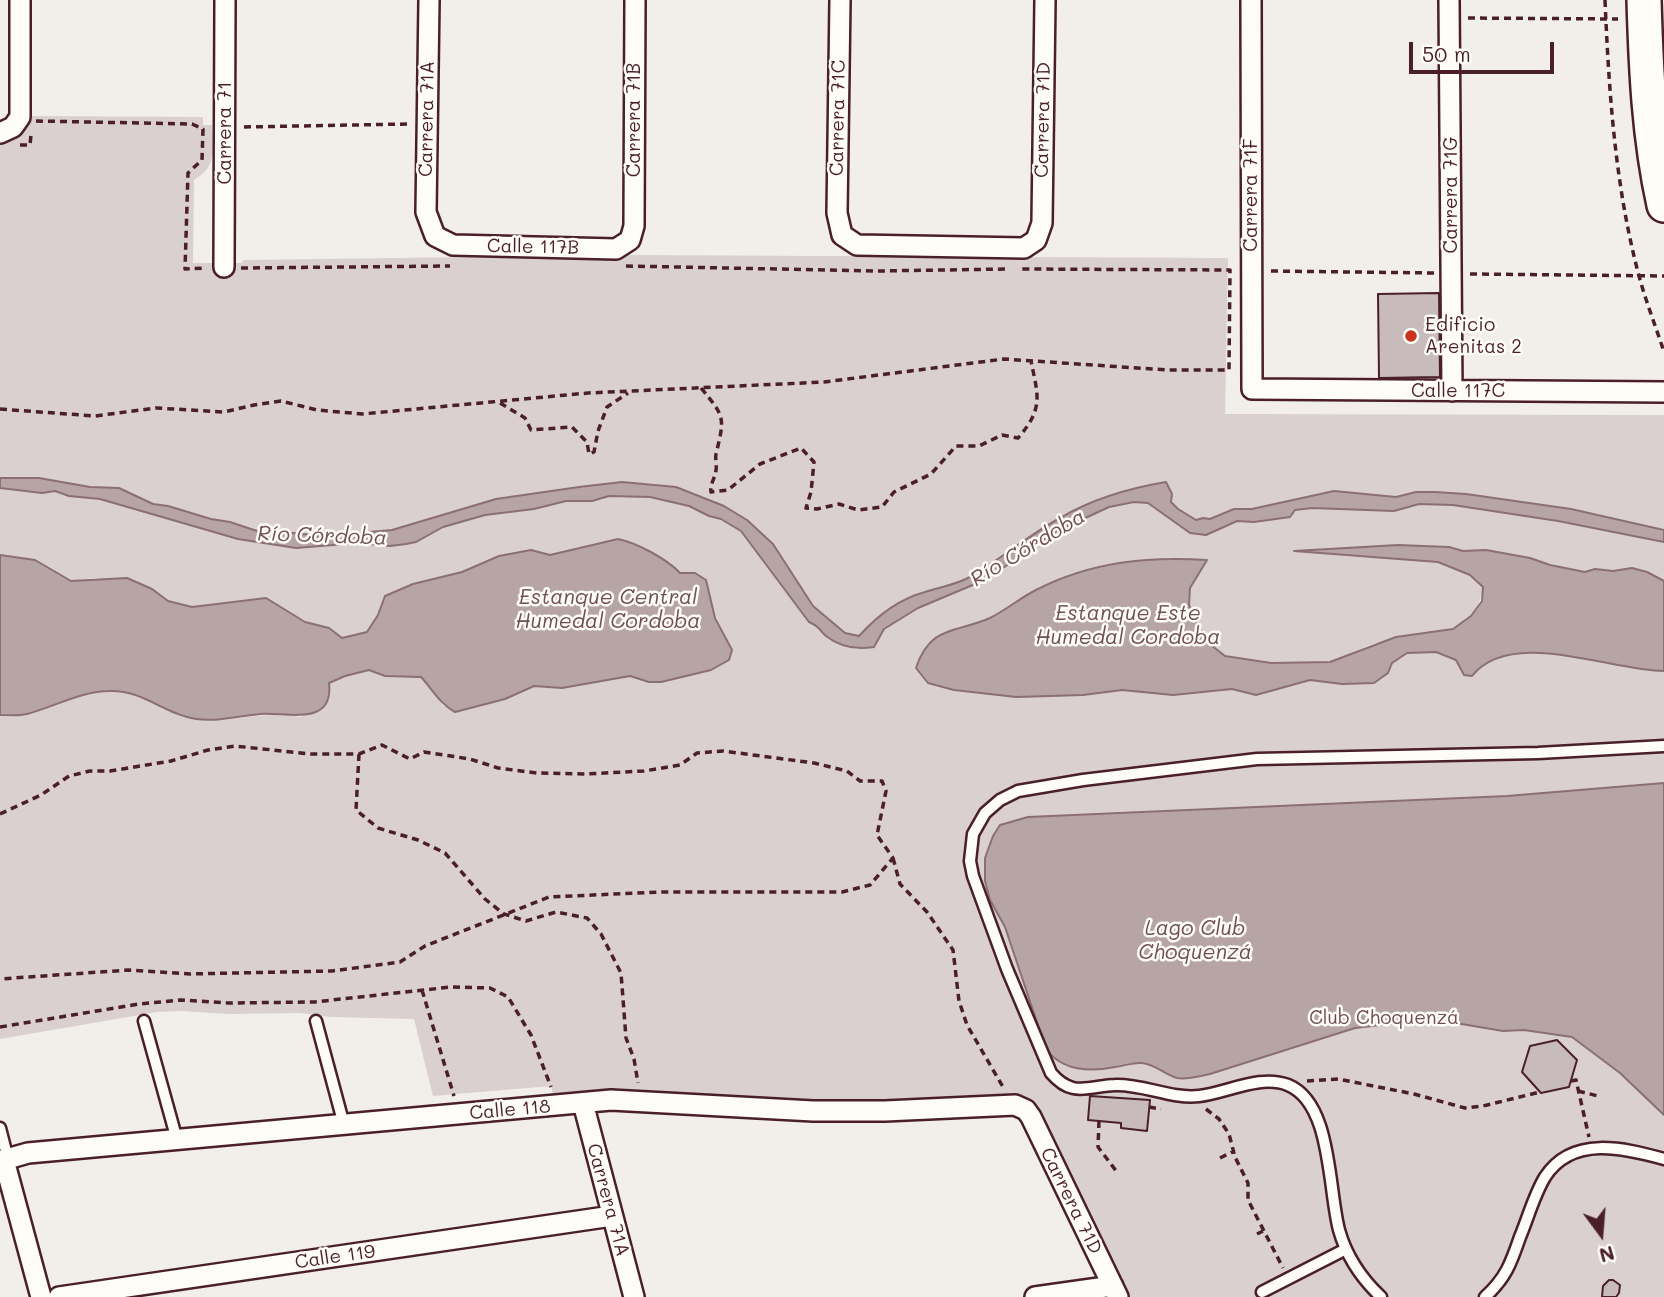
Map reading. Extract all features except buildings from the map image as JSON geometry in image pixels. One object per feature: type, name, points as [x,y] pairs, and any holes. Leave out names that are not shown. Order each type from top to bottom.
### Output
[{"type":"highway","points":[[1644,10],[1651,128],[1664,205]]},
{"type":"street","points":[[6,130],[20,117],[20,0]]},
{"type":"street","name":"Carrera 71","points":[[223,267],[225,0]]},
{"type":"street","name":"Carrera 71A","points":[[429,0],[426,212],[435,236]]},
{"type":"street","name":"Carrera 71B","points":[[630,240],[634,226],[635,0]]},
{"type":"street","name":"Carrera 71C","points":[[840,0],[836,213],[842,235],[857,245],[1024,248],[1035,240]]},
{"type":"street","name":"Carrera 71D","points":[[1035,240],[1042,223],[1045,0]]},
{"type":"street","name":"Carrera 71F","points":[[1251,0],[1252,389]]},
{"type":"street","name":"Carrera 71G","points":[[1449,9],[1452,391]]},
{"type":"street","name":"Calle 117B","points":[[435,236],[453,245],[616,249],[630,240]]},
{"type":"street","name":"Calle 117C","points":[[1252,389],[1664,392]]},
{"type":"street","name":"Calle 118","points":[[4,1160],[28,1153],[611,1100],[813,1111],[920,1110],[1015,1105],[1022,1107]]},
{"type":"street","name":"Carrera 71A","points":[[583,1103],[634,1297]]},
{"type":"street","name":"Carrera 71D","points":[[1022,1107],[1031,1117],[1115,1292]]},
{"type":"street","points":[[4,1160],[41,1297]]},
{"type":"street","name":"Calle 119","points":[[59,1297],[612,1216]]},
{"type":"street","points":[[1035,1297],[1115,1292]]},
{"type":"lane","points":[[1381,1297],[1346,1249],[1335,1213],[1321,1126],[1316,1111],[1301,1093],[1288,1085],[1268,1082],[1185,1097],[1135,1086],[1072,1088],[1058,1080],[1046,1065],[973,876],[970,861],[973,834],[985,813],[1000,800],[1018,791],[1220,762],[1538,753],[1664,746]]},
{"type":"lane","points":[[144,1021],[177,1140]]},
{"type":"lane","points":[[316,1021],[344,1125]]},
{"type":"lane","points":[[0,1128],[4,1160]]},
{"type":"lane","points":[[1485,1297],[1505,1277],[1544,1180],[1551,1170],[1570,1155],[1592,1148],[1608,1147],[1664,1159]]},
{"type":"lane","points":[[1262,1292],[1346,1249]]},
{"type":"path","points":[[1605,0],[1609,99],[1620,184],[1639,276],[1664,352]]},
{"type":"path","points":[[1449,9],[1606,19],[1644,10]]},
{"type":"path","points":[[203,129],[427,123]]},
{"type":"path","points":[[0,409],[95,416],[156,408],[224,412],[281,401],[317,410],[362,414],[629,391],[824,382],[1004,359],[1167,370]]},
{"type":"path","points":[[701,388],[719,411],[723,426],[716,456],[716,472],[710,484],[711,492],[728,490],[760,464],[801,448],[814,462],[811,492],[806,508],[817,509],[839,504],[858,510],[883,507],[894,492],[931,474],[956,446],[979,446],[1002,435],[1018,438],[1030,424],[1039,397],[1031,361]]},
{"type":"path","points":[[498,401],[525,418],[531,430],[572,427],[587,442],[589,454],[594,453],[598,431],[607,407],[629,391]]},
{"type":"path","points":[[0,814],[41,795],[69,776],[171,761],[208,750],[235,746],[311,754],[359,754],[382,745],[410,759],[424,752],[470,758],[498,768],[537,773],[585,774],[644,771],[680,765],[697,753],[723,751],[814,763],[847,771],[860,781],[882,781],[886,791],[877,835],[894,858],[900,884],[927,912],[953,950],[960,1001],[967,1025],[986,1062],[1006,1092]]},
{"type":"path","points":[[359,754],[356,810],[378,828],[418,840],[445,853],[485,899],[504,914],[526,921],[556,912],[587,918],[601,934],[621,973],[626,1038],[634,1059],[638,1086]]},
{"type":"path","points":[[0,979],[129,970],[190,974],[332,971],[400,962],[425,946],[549,897],[660,892],[842,892],[870,885],[894,858]]},
{"type":"path","points":[[0,1027],[181,1000],[228,1003],[314,1002],[451,987],[490,988],[508,997],[531,1035],[553,1091]]},
{"type":"path","points":[[422,990],[460,1115]]},
{"type":"path","points":[[1288,1085],[1338,1079],[1414,1094],[1465,1108],[1540,1092]]},
{"type":"path","points":[[1570,1081],[1576,1080],[1592,1148]]},
{"type":"path","points":[[1578,1091],[1598,1096]]},
{"type":"path","points":[[1149,1107],[1168,1110]]},
{"type":"path","points":[[1200,1109],[1213,1112],[1229,1134],[1235,1157],[1246,1175],[1248,1200],[1288,1279]]},
{"type":"path","points":[[1099,1121],[1098,1147],[1118,1172]]},
{"type":"path","points":[[1220,1158],[1234,1151]]},
{"type":"path","points":[[1257,1234],[1263,1231]]},
{"type":"green space","name":"Club Choquenzá","points":[[26,116],[203,117],[203,125],[212,125],[213,150],[207,169],[194,180],[193,263],[623,255],[1228,258],[1225,414],[1664,415],[1664,582],[1632,568],[1613,571],[1595,569],[1585,572],[1486,550],[1463,551],[1449,547],[1398,545],[1300,551],[1438,562],[1470,575],[1483,587],[1474,611],[1454,628],[1435,634],[1370,645],[1336,660],[1308,663],[1246,661],[1224,655],[1212,646],[1195,619],[1189,596],[1191,584],[1206,560],[1171,558],[1101,565],[1057,579],[991,617],[955,628],[987,693],[1016,697],[1083,695],[1122,690],[1173,695],[1232,689],[1256,695],[1310,680],[1342,684],[1392,663],[1407,653],[1436,652],[1456,660],[1464,674],[1493,659],[1533,652],[1664,671],[1664,1297],[1128,1297],[1035,1106],[1021,1096],[825,1101],[613,1090],[553,1095],[551,1086],[433,1096],[414,1019],[330,1017],[300,1013],[157,1012],[0,1039],[0,715],[27,714],[84,694],[108,691],[134,695],[180,715],[207,720],[274,715],[300,717],[329,683],[369,670],[385,676],[421,677],[438,695],[443,706],[534,686],[562,688],[724,633],[695,573],[680,573],[670,562],[633,543],[618,539],[550,555],[531,550],[499,556],[462,572],[413,584],[385,596],[378,615],[367,632],[342,638],[329,628],[305,622],[265,598],[192,607],[168,601],[152,589],[95,578],[71,581],[35,560],[0,555],[0,488],[42,493],[55,491],[70,496],[100,499],[218,533],[296,548],[358,543],[390,546],[406,544],[416,542],[443,527],[485,515],[534,509],[566,501],[592,501],[609,496],[650,497],[689,506],[721,519],[741,531],[774,576],[780,556],[773,544],[747,520],[724,506],[654,484],[622,482],[553,491],[451,512],[392,530],[321,536],[266,534],[230,522],[153,504],[119,488],[90,487],[45,479],[0,478],[0,140]]},
{"type":"water","name":"Río Córdoba","points":[[0,478],[39,478],[90,487],[119,488],[153,504],[230,522],[266,534],[321,536],[392,530],[496,499],[579,487],[622,482],[676,487],[724,506],[747,520],[773,544],[813,606],[845,633],[859,636],[897,604],[915,595],[966,579],[1072,511],[1112,495],[1166,482],[1172,494],[1171,502],[1196,520],[1210,519],[1234,509],[1252,509],[1334,491],[1396,497],[1416,492],[1435,492],[1571,509],[1664,530],[1664,542],[1558,521],[1453,505],[1419,504],[1394,511],[1312,508],[1295,510],[1290,517],[1254,522],[1237,521],[1206,535],[1190,533],[1148,503],[1134,502],[1109,507],[1055,532],[987,579],[918,608],[884,629],[874,647],[861,648],[837,643],[809,622],[741,531],[721,519],[689,506],[650,497],[609,496],[592,501],[566,501],[534,509],[485,515],[443,527],[416,542],[406,544],[390,546],[358,543],[296,548],[238,539],[100,499],[69,496],[55,491],[42,493],[0,488]]},
{"type":"water","name":"Estanque Central Humedal Cordoba","points":[[618,539],[651,552],[680,573],[695,573],[706,580],[715,618],[732,650],[729,660],[711,670],[661,682],[649,682],[630,676],[562,688],[534,686],[505,699],[455,712],[441,701],[421,677],[385,676],[369,670],[329,683],[329,697],[324,706],[317,712],[307,714],[260,714],[204,720],[184,716],[133,694],[110,691],[78,696],[27,714],[0,715],[0,555],[35,560],[71,581],[127,578],[152,589],[168,601],[192,607],[266,598],[305,622],[329,628],[342,638],[367,632],[378,615],[385,596],[413,584],[462,572],[499,556],[531,550],[550,555]]},
{"type":"water","name":"Estanque Este Humedal Cordoba","points":[[1398,545],[1449,547],[1463,551],[1486,550],[1585,572],[1595,569],[1613,571],[1632,568],[1647,572],[1664,581],[1664,671],[1536,653],[1511,655],[1489,662],[1472,676],[1464,675],[1456,660],[1436,652],[1407,653],[1392,663],[1388,673],[1374,683],[1342,684],[1310,680],[1256,695],[1232,689],[1173,695],[1122,690],[1083,695],[1016,697],[954,690],[928,683],[916,668],[922,654],[937,637],[990,618],[1030,593],[1077,573],[1141,560],[1207,560],[1190,588],[1189,605],[1198,626],[1211,645],[1225,656],[1271,663],[1330,662],[1396,637],[1453,629],[1471,616],[1482,601],[1483,587],[1470,575],[1438,562],[1294,551]]},
{"type":"water","name":"Lago Club Choquenzá","points":[[1664,783],[1664,1115],[1620,1073],[1572,1037],[1524,1030],[1503,1031],[1432,1019],[1355,1028],[1210,1074],[1189,1078],[1177,1078],[1142,1063],[1096,1069],[1068,1066],[1046,1049],[1005,927],[990,900],[985,881],[985,858],[1000,825],[1028,817],[1507,796]]},
{"type":"place","name":"Edificio Arenitas 2","points":[[1411,336]]}]
